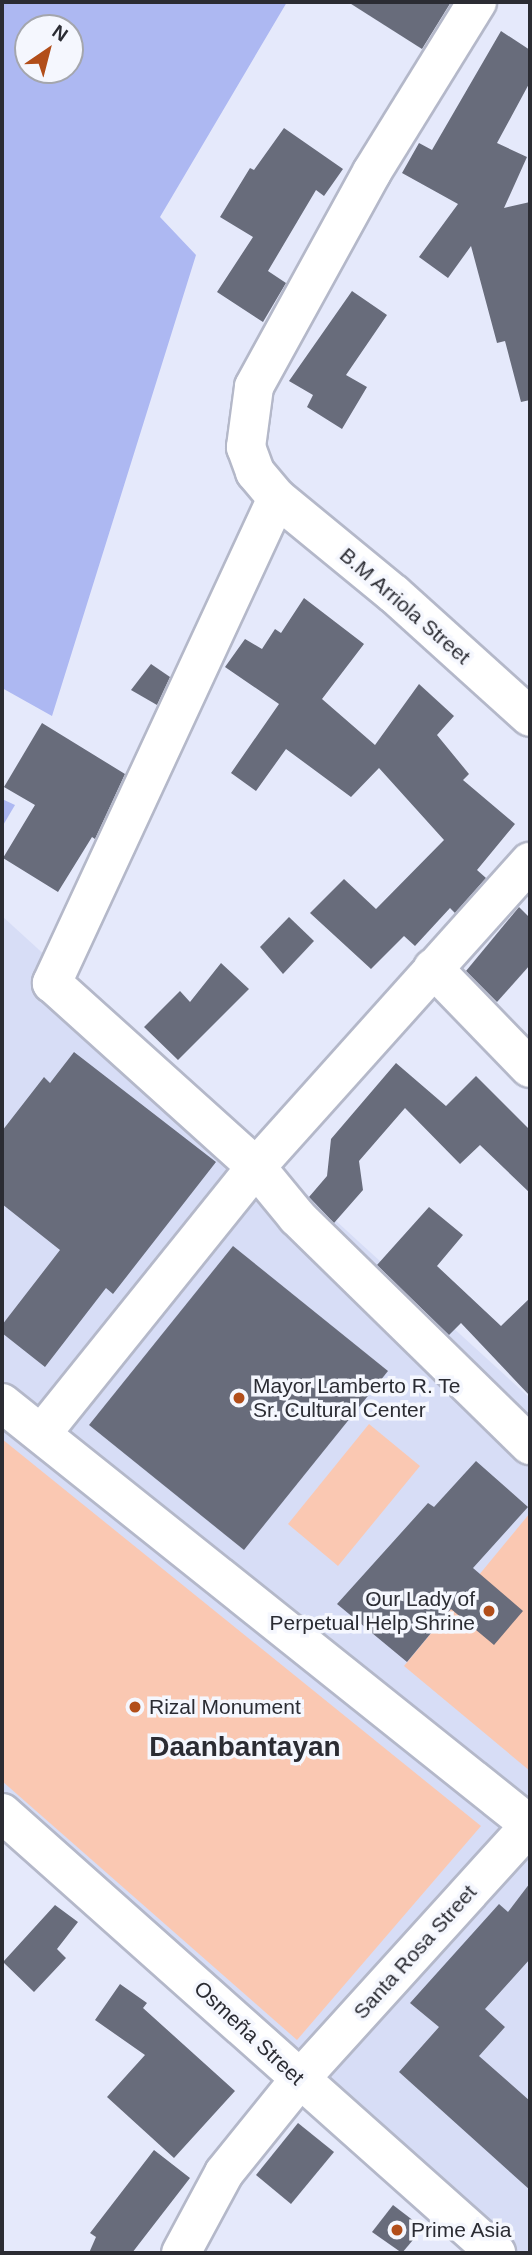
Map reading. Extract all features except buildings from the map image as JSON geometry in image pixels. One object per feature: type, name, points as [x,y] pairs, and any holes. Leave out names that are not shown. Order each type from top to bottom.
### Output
[{"type":"street","name":"B.M Arriola Street","points":[[477,2],[373,172],[254,387],[246,447],[255,472],[277,498],[394,594],[530,717]]},
{"type":"street","points":[[277,498],[52,983],[256,1167],[297,1217],[530,1446]]},
{"type":"street","points":[[42,1433],[256,1167],[530,862]]},
{"type":"street","points":[[433,968],[530,1068]]},
{"type":"street","points":[[2,1403],[530,1825]]},
{"type":"street","name":"Osmeña Street","points":[[2,1812],[114,1908],[479,2248]]},
{"type":"street","name":"Santa Rosa Street","points":[[181,2253],[223,2173],[299,2080],[530,1825]]},
{"type":"shaded area","points":[[2,916],[530,1398],[530,2253],[495,2253],[2,1817]]},
{"type":"shaded area","points":[[369,1424],[420,1466],[338,1566],[288,1524]]},
{"type":"shaded area","points":[[2,1439],[481,1826],[297,2040],[2,1781]]},
{"type":"shaded area","points":[[530,1513],[530,1771],[404,1666]]},
{"type":"water","points":[[2,2],[287,2],[160,217],[196,255],[52,716],[2,688]]},
{"type":"water","points":[[2,799],[15,805],[2,827]]},
{"type":"place","name":"Mayor Lamberto R. Te Sr. Cultural Center","points":[[239,1398]]},
{"type":"place","name":"Our Lady of Perpetual Help Shrine","points":[[489,1611]]},
{"type":"place","name":"Rizal Monument","points":[[135,1707]]},
{"type":"place","name":"Prime Asia","points":[[397,2230]]},
{"type":"district","name":"Daanbantayan","points":[[245,1747]]}]
